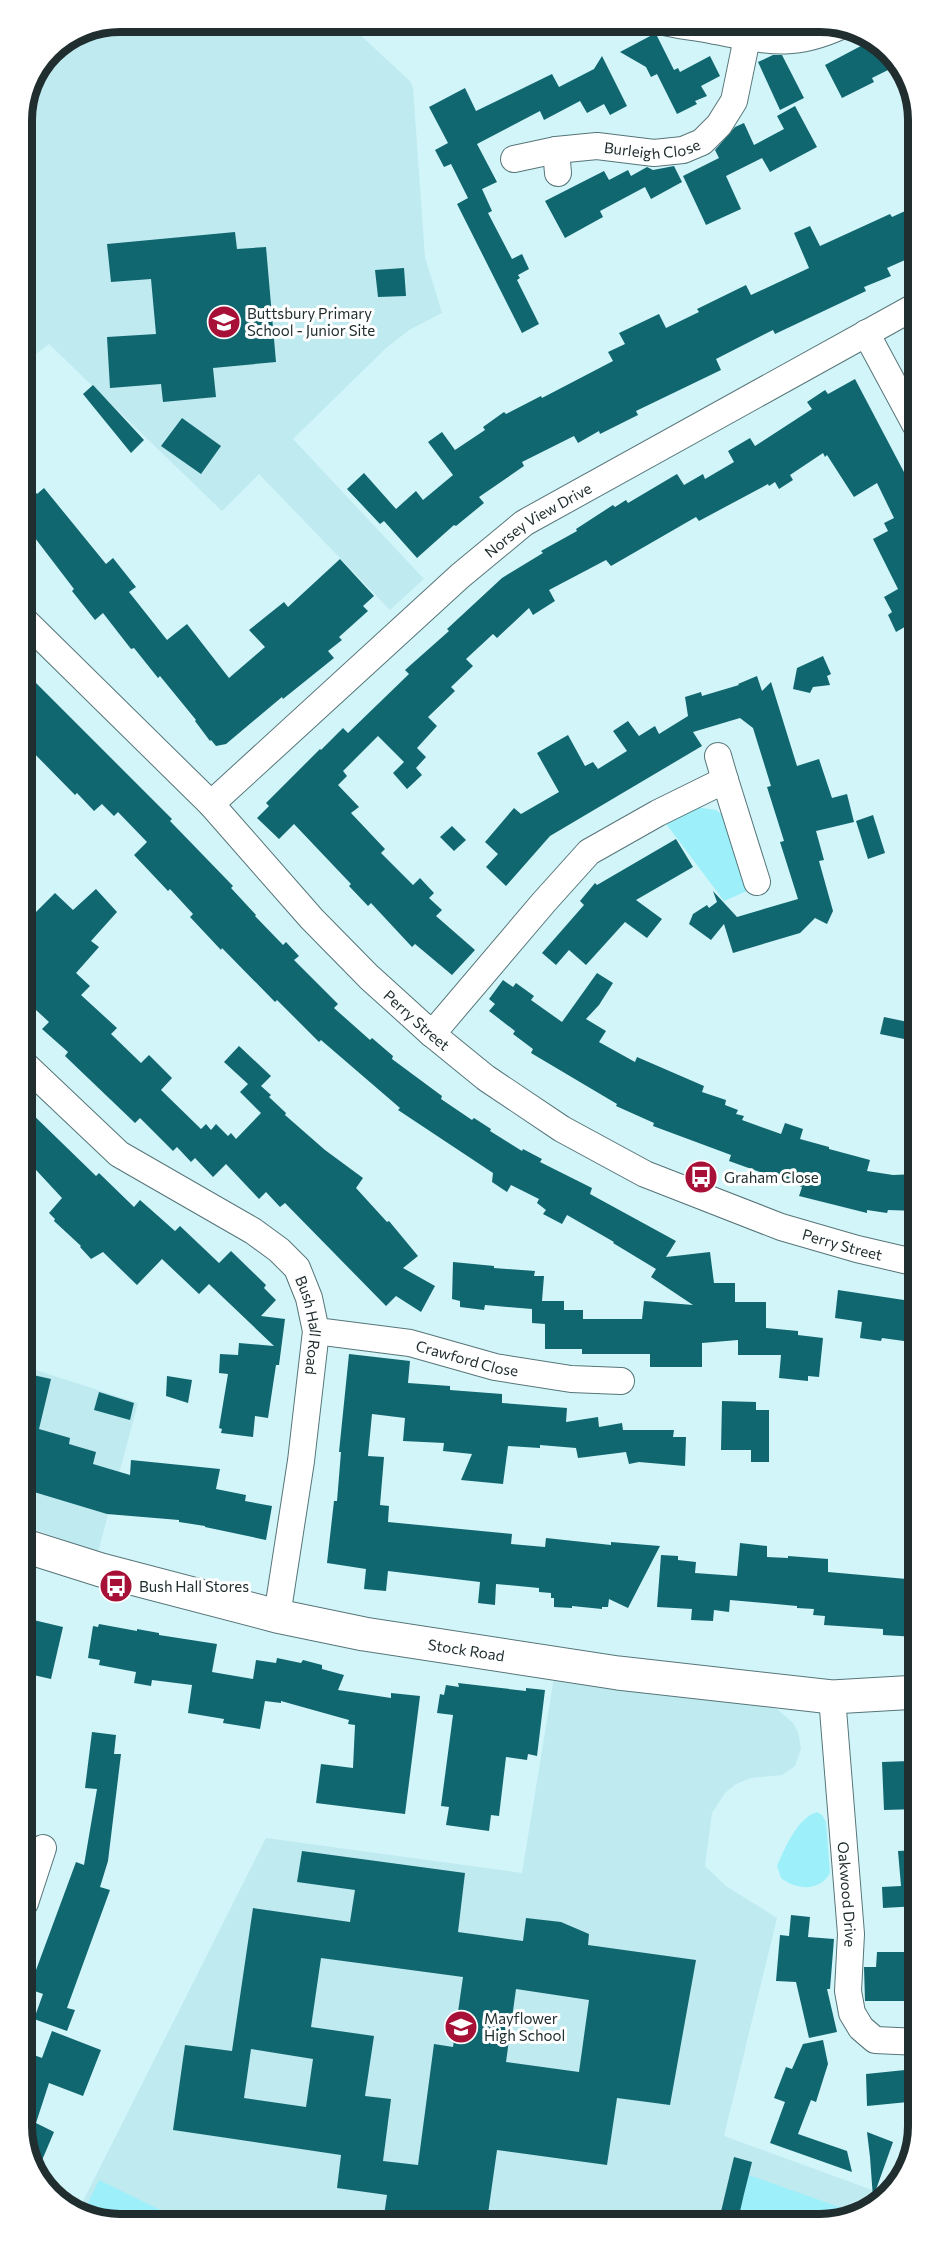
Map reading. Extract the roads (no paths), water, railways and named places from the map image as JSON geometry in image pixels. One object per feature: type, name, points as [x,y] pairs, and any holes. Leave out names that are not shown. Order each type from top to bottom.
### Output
[{"type":"main road","name":"Stock Road","points":[[32,1548],[101,1570],[277,1616],[364,1634],[618,1673],[832,1697],[908,1693]]},
{"type":"street","points":[[716,32],[788,42],[828,32]]},
{"type":"street","name":"Burleigh Close","points":[[513,159],[557,162],[597,146],[654,153],[683,150],[702,142],[719,125],[734,101],[747,38]]},
{"type":"street","name":"Norsey View Drive","points":[[211,804],[460,576],[524,523],[908,310]]},
{"type":"street","points":[[866,333],[908,411]]},
{"type":"street","name":"Perry Street","points":[[32,628],[211,804],[312,919],[369,977],[432,1034],[486,1078],[562,1129],[645,1174],[782,1227],[857,1250],[908,1261]]},
{"type":"street","points":[[432,1034],[589,852],[658,813],[722,768],[757,882]]},
{"type":"street","name":"Bush Hall Road","points":[[32,1071],[119,1154],[252,1231],[279,1250],[297,1269],[309,1298],[316,1331],[301,1461],[277,1616]]},
{"type":"street","name":"Crawford Close","points":[[316,1331],[410,1343],[495,1367],[571,1379],[621,1381]]},
{"type":"street","name":"Oakwood Drive","points":[[832,1697],[851,1934],[848,1991],[852,2013],[861,2028],[874,2040],[908,2042]]},
{"type":"street","points":[[32,1884],[43,1848]]},
{"type":"place","name":"Buttsbury Primary School - Junior Site","points":[[224,322]]},
{"type":"place","name":"Graham Close","points":[[701,1177]]},
{"type":"place","name":"Bush Hall Stores","points":[[116,1586]]},
{"type":"place","name":"Mayflower High School","points":[[461,2027]]}]
